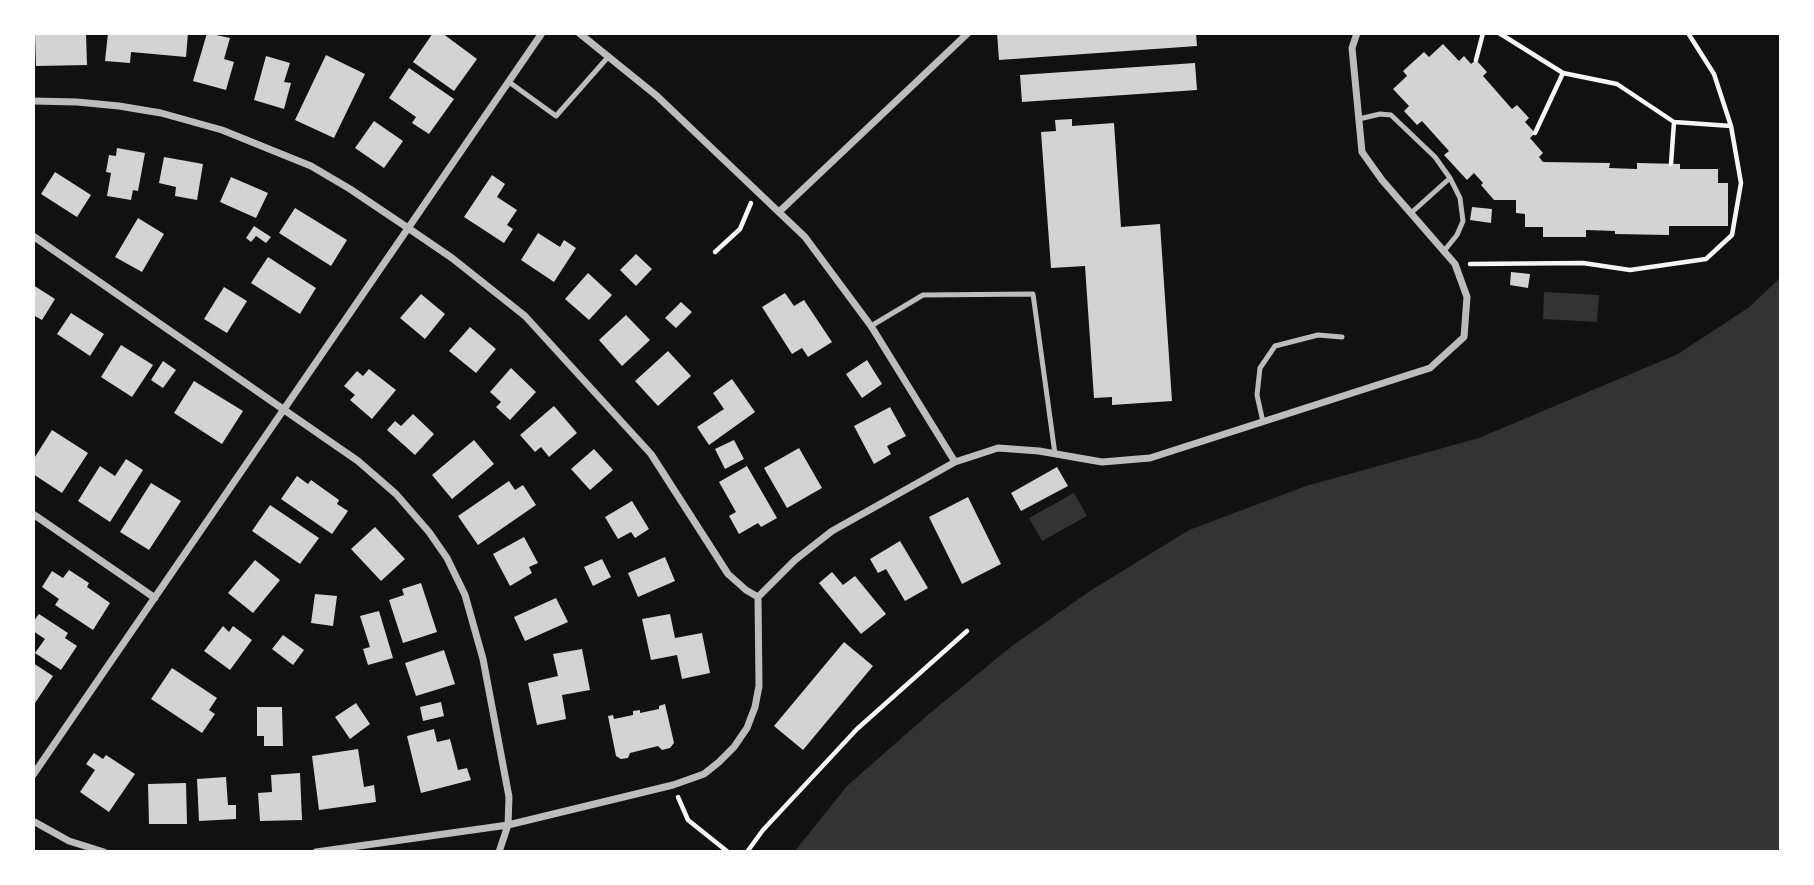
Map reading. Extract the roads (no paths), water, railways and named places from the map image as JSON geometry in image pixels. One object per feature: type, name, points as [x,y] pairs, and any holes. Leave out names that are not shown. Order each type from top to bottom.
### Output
[{"type":"street","points":[[33,775],[542,33]]},
{"type":"street","points":[[579,33],[657,96],[780,211],[823,259],[871,326],[955,462]]},
{"type":"street","points":[[780,211],[968,33]]},
{"type":"street","points":[[316,852],[508,825],[673,785],[712,768],[734,747],[747,727],[755,707],[759,687],[758,597],[795,560],[822,538],[955,462],[998,448],[1102,462],[1150,458],[1430,368],[1464,337],[1467,297],[1455,264],[1382,180],[1362,152],[1352,48],[1357,33]]},
{"type":"street","points":[[33,101],[119,106],[161,113],[222,130],[311,166],[452,258],[526,316],[651,454],[728,574],[758,597]]},
{"type":"street","points":[[33,236],[358,461],[397,494],[429,532],[454,571],[470,609],[483,659],[507,781],[508,825],[499,852]]},
{"type":"street","points":[[33,514],[155,598]]},
{"type":"street","points":[[33,821],[69,841],[104,852]]},
{"type":"lane","points":[[509,82],[556,116],[609,56]]},
{"type":"lane","points":[[1359,119],[1380,114],[1391,115],[1436,157],[1450,178],[1460,198],[1463,221],[1457,235],[1444,251]]},
{"type":"lane","points":[[1410,213],[1450,178]]},
{"type":"lane","points":[[871,326],[923,295],[1033,294],[1055,454]]},
{"type":"lane","points":[[1263,422],[1257,395],[1260,368],[1275,346],[1318,335],[1342,337]]}]
